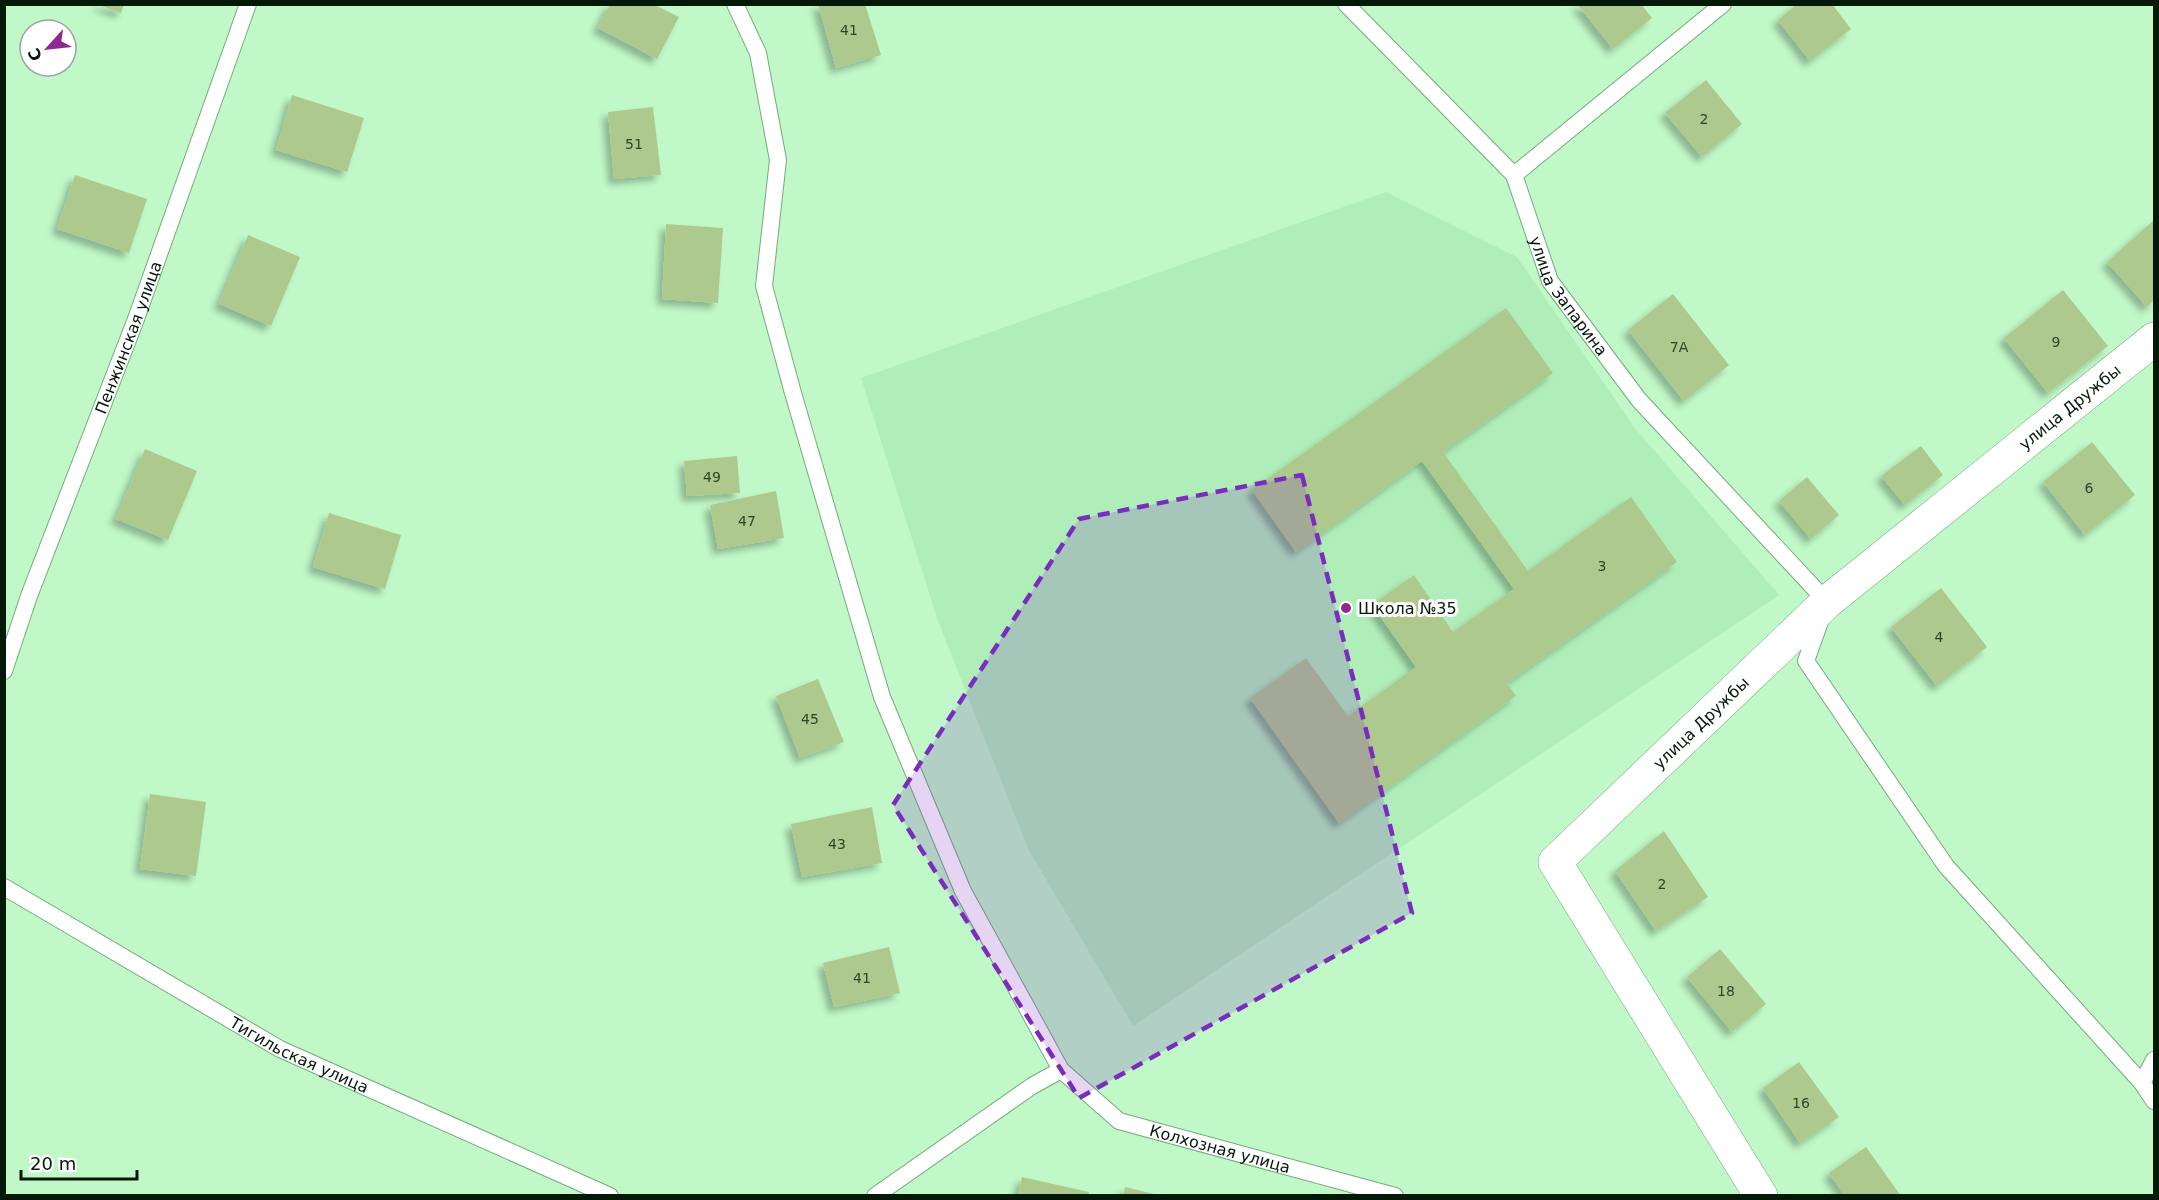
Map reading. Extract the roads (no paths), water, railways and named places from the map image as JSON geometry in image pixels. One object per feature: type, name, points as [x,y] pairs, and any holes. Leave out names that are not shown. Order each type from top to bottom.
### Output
[{"type":"street","name":"улица Дружбы","points":[[1761,1196],[1555,862],[1827,602],[2154,339]]},
{"type":"lane","name":"Пенжинская улица","points":[[4,671],[29,596],[136,319],[248,4]]},
{"type":"lane","points":[[735,4],[758,53],[778,160],[764,286],[796,404],[882,697],[963,891],[1060,1070],[1032,1086],[876,1196]]},
{"type":"lane","points":[[1346,4],[1514,175],[1723,4]]},
{"type":"lane","name":"улица Запарина","points":[[1514,175],[1550,281],[1639,400],[1827,602]]},
{"type":"lane","points":[[1827,602],[1806,661],[1946,866],[2142,1083],[2154,1101]]},
{"type":"lane","name":"Тигильская улица","points":[[4,887],[280,1049],[610,1196]]},
{"type":"lane","points":[[2142,1083],[2154,1060]]},
{"type":"lane","name":"Колхозная улица","points":[[1060,1070],[1119,1121],[1395,1196]]},
{"type":"place","name":"Школа №35","points":[[1346,608]]}]
